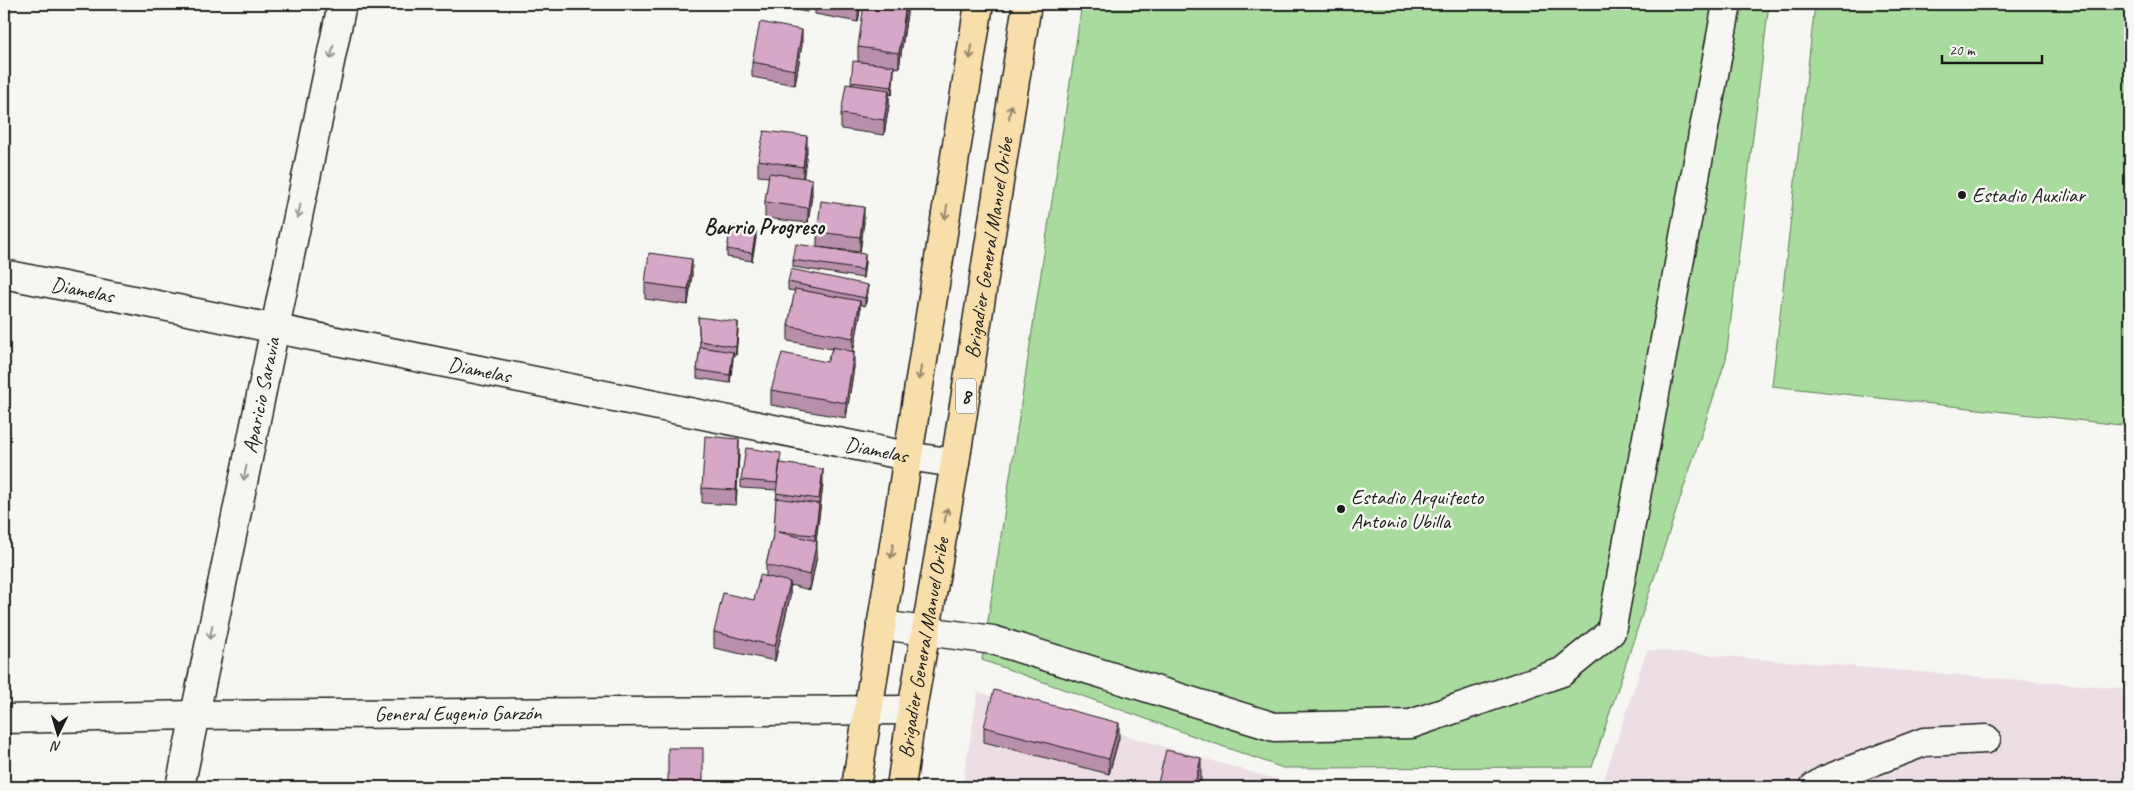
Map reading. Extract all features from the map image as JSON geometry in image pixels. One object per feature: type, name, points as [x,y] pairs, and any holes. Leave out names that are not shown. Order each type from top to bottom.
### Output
[{"type":"main road","points":[[856,787],[979,4]]},
{"type":"main road","name":"Brigadier General Manuel Oribe","points":[[901,787],[912,710],[955,462],[1027,4]]},
{"type":"street","name":"Aparicio Saravia","points":[[180,787],[342,4]]},
{"type":"street","points":[[881,625],[993,640],[1274,727],[1411,724],[1562,672],[1611,632],[1726,4]]},
{"type":"street","name":"Diamelas","points":[[4,274],[907,456],[955,462]]},
{"type":"street","name":"General Eugenio Garzón","points":[[4,719],[194,715],[912,710]]},
{"type":"street","points":[[1814,787],[1825,780],[1924,742],[1986,739]]},
{"type":"shaded area","points":[[1647,650],[2130,689],[2130,787],[962,787],[978,692],[1285,782],[1603,782]]},
{"type":"green space","name":"Estadio Arquitecto Antonio Ubilla","points":[[1082,4],[1769,4],[1726,359],[1592,767],[1283,768],[982,660]]},
{"type":"green space","name":"Estadio Auxiliar","points":[[1815,4],[2130,4],[2130,426],[1772,386]]},
{"type":"building","points":[[841,4],[858,4],[858,7]]},
{"type":"building","points":[[864,4],[906,4],[899,53],[858,47]]},
{"type":"building","points":[[760,22],[802,30],[795,70],[752,62]]},
{"type":"building","points":[[853,61],[894,66],[892,87],[851,82]]},
{"type":"building","points":[[846,84],[889,90],[884,120],[841,114]]},
{"type":"building","points":[[764,131],[807,136],[803,167],[758,160]]},
{"type":"building","points":[[769,173],[812,179],[808,208],[765,202]]},
{"type":"building","points":[[821,201],[864,207],[860,237],[817,232]]},
{"type":"building","points":[[731,226],[756,231],[752,253],[727,249]]},
{"type":"building","points":[[796,244],[865,254],[863,270],[793,260]]},
{"type":"building","points":[[649,253],[692,259],[688,289],[645,283]]},
{"type":"building","points":[[791,269],[868,285],[865,298],[788,282]]},
{"type":"building","points":[[795,289],[860,301],[853,338],[788,326]]},
{"type":"building","points":[[698,317],[738,322],[736,347],[700,341]]},
{"type":"building","points":[[700,347],[733,352],[730,375],[697,370]]},
{"type":"building","points":[[833,347],[854,352],[846,403],[771,390],[782,353],[827,362]]},
{"type":"building","points":[[705,436],[739,439],[736,490],[702,488]]},
{"type":"building","points":[[746,448],[781,453],[777,483],[741,480]]},
{"type":"building","points":[[780,463],[823,469],[819,499],[776,493]]},
{"type":"building","points":[[776,498],[819,504],[815,535],[778,532],[817,541],[810,575],[766,565],[774,531]]},
{"type":"building","points":[[760,575],[790,582],[775,646],[714,632],[723,593],[754,600]]},
{"type":"building","points":[[994,690],[1119,723],[1109,759],[984,727]]},
{"type":"building","points":[[668,748],[703,748],[703,787],[668,787]]},
{"type":"building","points":[[1166,750],[1201,758],[1194,787],[1157,787]]},
{"type":"place","name":"Estadio Auxiliar","points":[[1962,195]]},
{"type":"place","name":"Estadio Arquitecto Antonio Ubilla","points":[[1341,509]]},
{"type":"district","name":"Barrio Progreso","points":[[764,227]]}]
